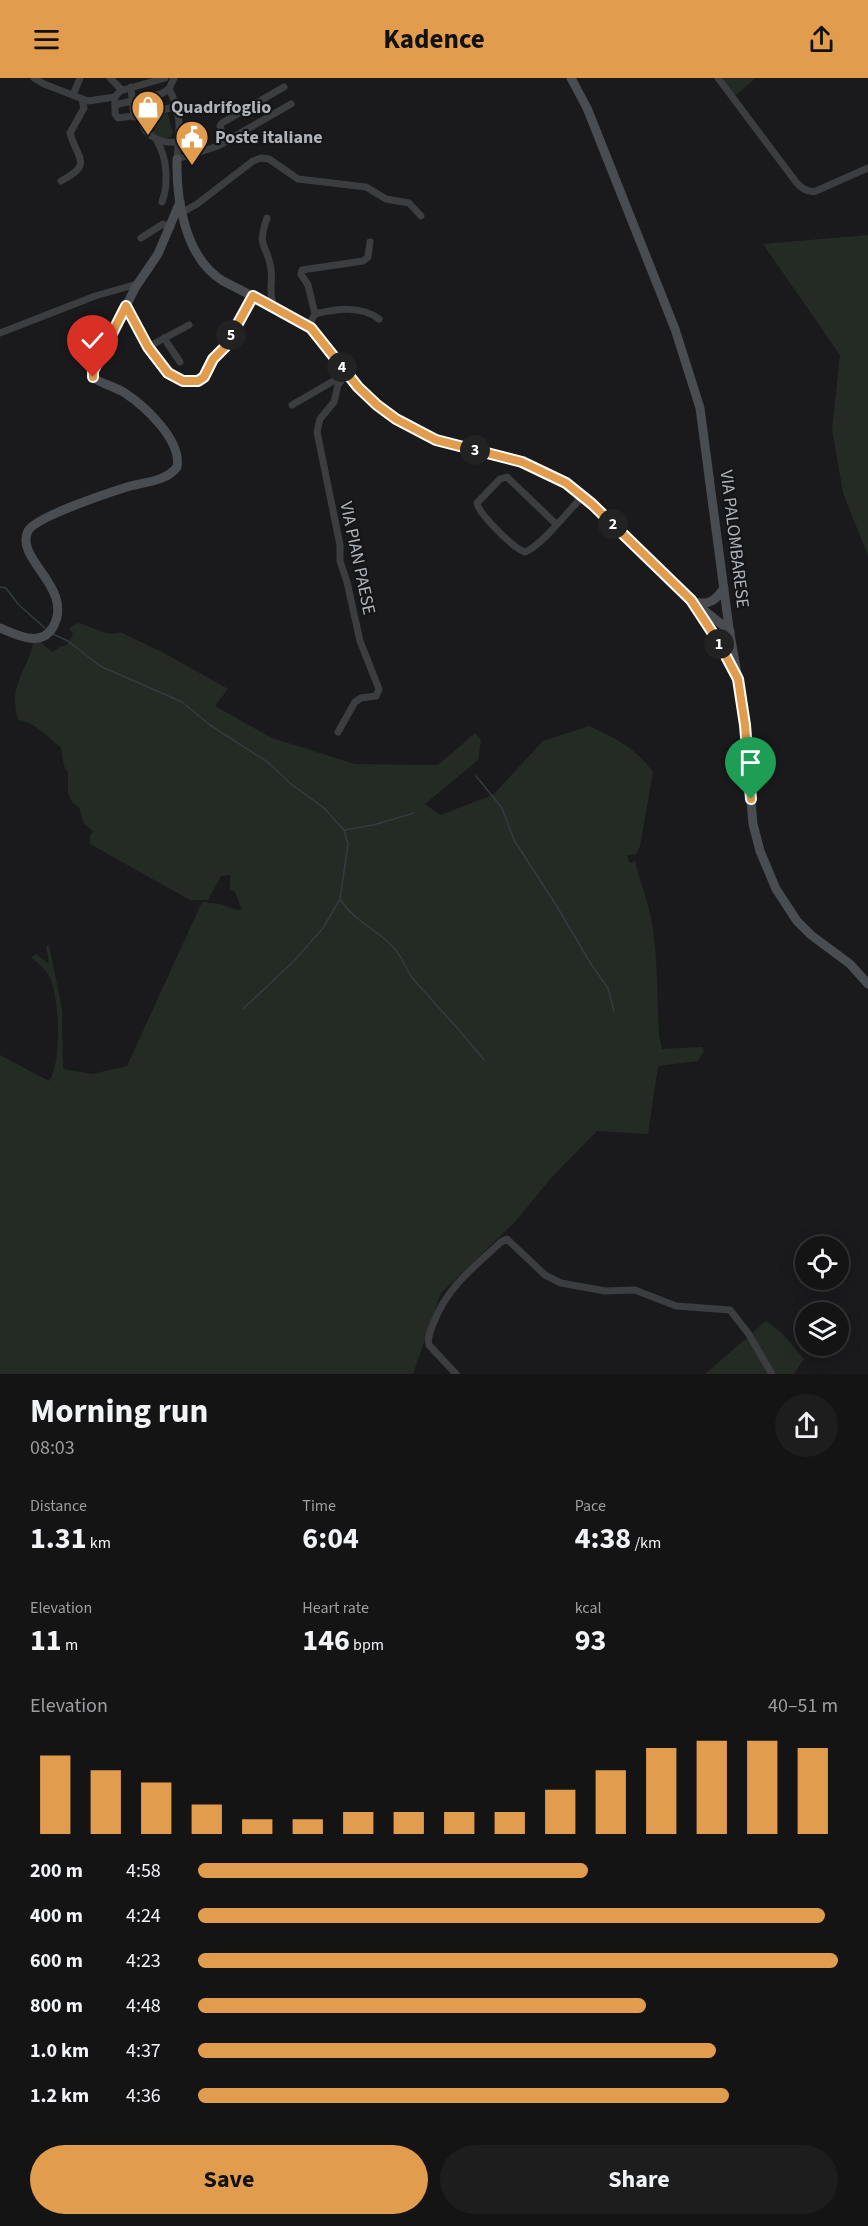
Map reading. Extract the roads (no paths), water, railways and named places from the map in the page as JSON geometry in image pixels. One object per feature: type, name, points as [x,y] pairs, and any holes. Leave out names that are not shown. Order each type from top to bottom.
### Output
[{"type":"street","points":[[34,78],[82,100],[92,101],[117,96],[138,82],[165,78]]},
{"type":"street","points":[[73,95],[80,78]]},
{"type":"street","points":[[110,78],[117,96],[117,117],[134,117],[178,106]]},
{"type":"street","points":[[117,96],[133,101],[164,93],[169,89],[174,78]]},
{"type":"street","name":"VIA PALOMBARESE","points":[[571,78],[582,96],[671,318],[694,387],[705,433],[730,632],[745,725],[753,824],[768,872],[785,906],[799,924],[850,964],[868,984]]},
{"type":"street","points":[[718,78],[790,175],[804,190],[814,192],[868,168]]},
{"type":"street","points":[[131,87],[134,117]]},
{"type":"street","points":[[222,144],[220,126],[222,123],[284,87]]},
{"type":"street","points":[[169,89],[178,106],[180,120],[177,159],[183,212],[191,243],[204,265],[221,279],[309,326],[347,373],[377,405],[415,430],[443,443],[527,463],[558,478],[583,496],[691,600],[730,632]]},
{"type":"street","points":[[61,181],[74,173],[81,165],[81,156],[70,133],[84,108],[82,100]]},
{"type":"street","points":[[177,159],[222,144],[291,104]]},
{"type":"street","points":[[142,115],[144,127],[157,141],[163,152],[165,190],[162,202]]},
{"type":"street","points":[[157,141],[178,142]]},
{"type":"street","points":[[183,212],[197,204],[254,160],[263,158],[271,160],[296,178],[366,187],[386,199],[405,202],[413,206],[421,216]]},
{"type":"street","points":[[0,628],[34,639],[42,638],[50,631],[57,615],[55,596],[50,583],[27,549],[26,538],[29,529],[35,523],[45,517],[124,488],[167,476],[177,466],[175,449],[163,428],[129,396],[95,379],[93,371],[137,284],[155,260],[181,200]]},
{"type":"street","points":[[267,218],[261,241],[271,269],[270,291],[274,307]]},
{"type":"street","points":[[141,238],[163,224],[171,227]]},
{"type":"street","points":[[309,326],[315,314],[308,285],[301,274],[302,270],[363,261],[368,257],[370,242]]},
{"type":"street","points":[[0,333],[95,296],[137,284]]},
{"type":"street","points":[[126,306],[148,347],[171,376],[185,382],[200,381],[213,359],[225,347],[253,296]]},
{"type":"street","points":[[315,314],[342,309],[368,312],[379,319]]},
{"type":"street","points":[[148,347],[189,326]]},
{"type":"street","points":[[164,338],[180,362]]},
{"type":"street","points":[[292,405],[347,373]]},
{"type":"street","name":"VIA PIAN PAESE","points":[[338,732],[355,702],[361,698],[375,697],[379,691],[378,683],[366,662],[361,646],[347,582],[340,562],[340,545],[317,438],[320,419],[334,402],[338,385],[347,373]]},
{"type":"street","points":[[556,524],[507,477],[500,479],[477,503],[480,512],[522,552],[532,549],[583,496]]},
{"type":"street","points":[[691,600],[707,603],[716,598],[724,588]]},
{"type":"street","points":[[691,600],[738,679]]},
{"type":"street","points":[[700,614],[712,624],[730,632]]},
{"type":"street","points":[[456,1374],[429,1344],[428,1338],[432,1326],[451,1289],[507,1239],[548,1277],[561,1283],[605,1291],[635,1290],[676,1306],[730,1310],[745,1328],[772,1374]]},
{"type":"waterway","points":[[0,587],[6,588],[18,604],[47,630]]},
{"type":"waterway","points":[[53,634],[68,641],[100,666],[182,702],[210,725],[269,763],[291,784],[324,808],[344,830],[348,844],[340,899],[323,928],[295,960],[243,1009]]},
{"type":"waterway","points":[[476,776],[502,808],[514,840],[608,988],[614,1011]]},
{"type":"waterway","points":[[345,830],[373,825],[414,813]]},
{"type":"waterway","points":[[341,900],[359,920],[395,949],[414,980],[484,1060]]},
{"type":"place","name":"Quadrifoglio","points":[[148,136]]},
{"type":"place","name":"Poste italiane","points":[[192,166]]}]
